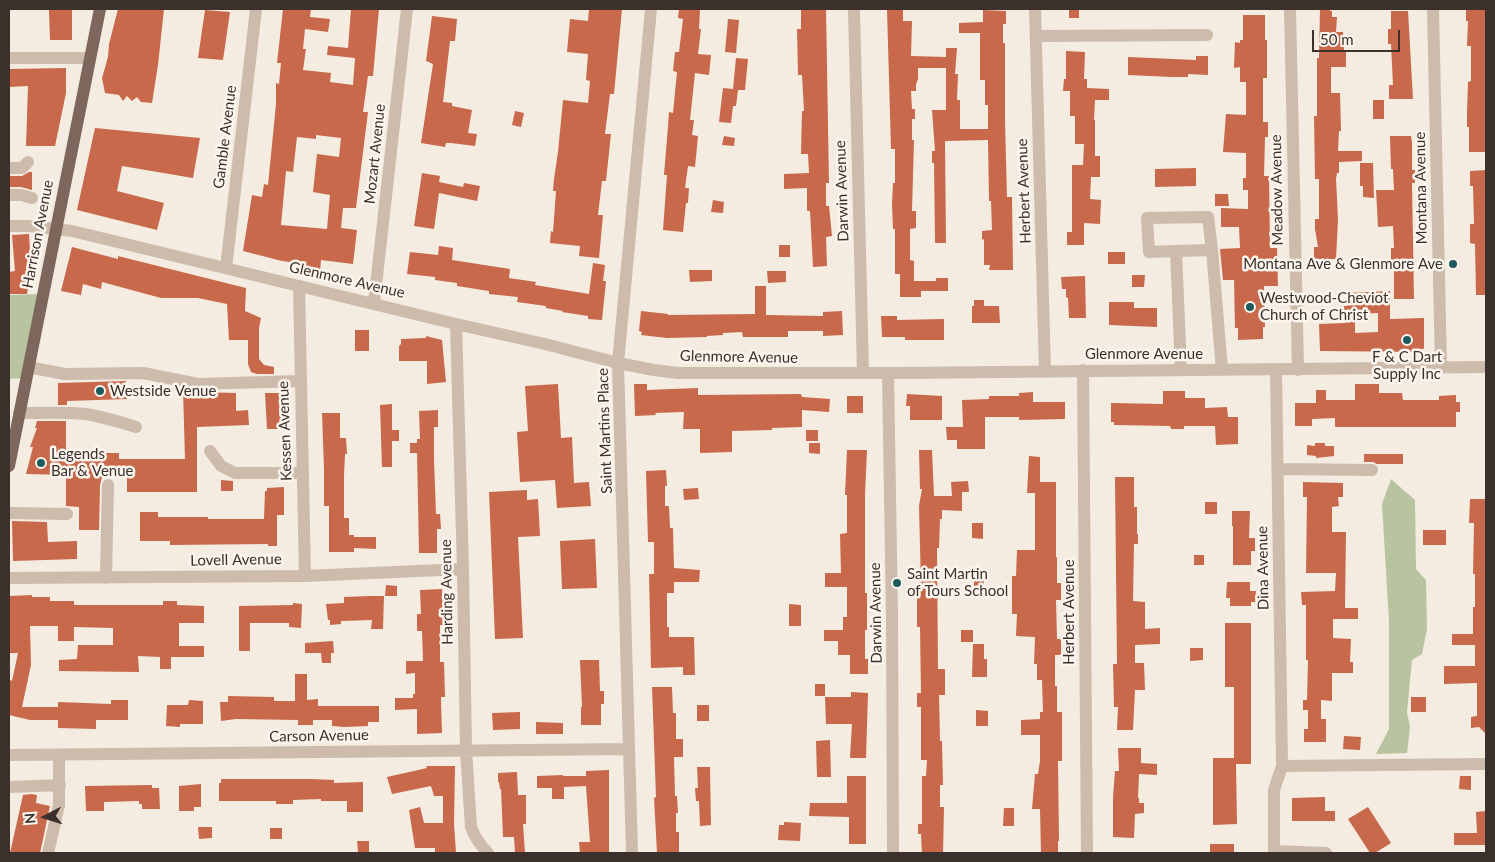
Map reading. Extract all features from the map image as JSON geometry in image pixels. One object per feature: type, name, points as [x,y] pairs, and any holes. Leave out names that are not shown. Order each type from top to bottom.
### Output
[{"type":"main road","name":"Harrison Avenue","points":[[9,466],[10,449],[19,413],[100,9]]},
{"type":"street","name":"Gamble Avenue","points":[[226,268],[256,9]]},
{"type":"street","name":"Mozart Avenue","points":[[374,303],[407,9]]},
{"type":"street","name":"Saint Martins Place","points":[[632,853],[618,363],[651,9]]},
{"type":"street","name":"Darwin Avenue","points":[[854,9],[863,373]]},
{"type":"street","name":"Herbert Avenue","points":[[1035,9],[1045,372]]},
{"type":"street","name":"Meadow Avenue","points":[[1290,9],[1298,370]]},
{"type":"street","name":"Montana Avenue","points":[[1433,9],[1441,367]]},
{"type":"street","points":[[1036,36],[1207,35]]},
{"type":"street","points":[[9,58],[90,58]]},
{"type":"street","points":[[9,168],[22,168],[28,162]]},
{"type":"street","points":[[9,195],[22,195],[32,198]]},
{"type":"street","points":[[1212,250],[1149,252],[1147,218],[1208,217],[1212,250],[1222,370]]},
{"type":"street","name":"Glenmore Avenue","points":[[9,226],[56,228],[72,231],[618,363],[678,373],[1045,372],[1083,370],[1298,370],[1486,367]]},
{"type":"street","points":[[1176,251],[1181,370]]},
{"type":"street","name":"Kessen Avenue","points":[[299,286],[305,576]]},
{"type":"street","name":"Harding Avenue","points":[[456,324],[466,750],[471,827],[479,844],[488,853]]},
{"type":"street","points":[[28,367],[65,374],[143,373],[198,384],[300,381]]},
{"type":"street","name":"Herbert Avenue","points":[[1083,370],[1087,853]]},
{"type":"street","name":"Dina Avenue","points":[[1274,852],[1274,790],[1282,766],[1276,370]]},
{"type":"street","name":"Darwin Avenue","points":[[888,373],[893,853]]},
{"type":"street","points":[[19,413],[86,414],[108,418],[136,427]]},
{"type":"street","points":[[210,451],[221,466],[235,473],[303,473]]},
{"type":"street","points":[[1278,469],[1372,470]]},
{"type":"street","points":[[106,578],[108,485]]},
{"type":"street","points":[[9,513],[67,514]]},
{"type":"street","name":"Lovell Avenue","points":[[9,578],[305,576],[463,569]]},
{"type":"street","name":"Carson Avenue","points":[[9,755],[629,749]]},
{"type":"street","points":[[48,853],[58,805],[60,785],[59,755]]},
{"type":"street","points":[[1282,766],[1486,764]]},
{"type":"street","points":[[9,787],[60,785]]},
{"type":"street","points":[[1274,852],[1326,853]]},
{"type":"green space","points":[[43,294],[26,378],[9,379],[9,295]]},
{"type":"green space","points":[[1391,479],[1415,500],[1416,569],[1426,580],[1427,629],[1422,654],[1412,660],[1407,712],[1410,727],[1407,753],[1376,754],[1389,729],[1389,622],[1382,504]]},
{"type":"building","points":[[118,9],[164,9],[152,103],[141,102],[137,97],[132,101],[127,96],[123,101],[119,95],[105,93],[102,78]]},
{"type":"building","points":[[283,9],[311,9],[310,17],[330,19],[328,32],[305,29],[303,49],[306,49],[303,70],[331,73],[330,82],[353,85],[355,58],[327,55],[328,46],[348,48],[351,9],[379,9],[373,76],[368,76],[363,112],[368,112],[356,208],[343,208],[341,228],[357,230],[353,264],[321,260],[320,271],[305,269],[306,264],[282,261],[243,251],[252,195],[262,197],[264,184],[268,185],[276,104],[276,83],[279,84],[281,63],[277,63]],"holes":[[[316,135],[341,138],[339,157],[317,154],[313,192],[330,195],[327,229],[281,225],[286,171],[293,172],[297,137],[316,139]]]},
{"type":"building","points":[[589,9],[622,9],[614,94],[610,94],[605,134],[611,134],[606,181],[602,181],[598,215],[603,215],[599,258],[579,256],[580,246],[550,243],[551,231],[553,232],[556,191],[553,191],[563,100],[588,103],[590,81],[586,80],[588,54],[567,52],[570,19],[588,21]]},
{"type":"building","points":[[679,9],[700,9],[699,29],[701,29],[698,54],[711,55],[709,75],[695,73],[690,120],[694,120],[692,135],[698,136],[695,167],[688,166],[685,188],[689,188],[688,203],[686,203],[683,232],[663,230],[667,175],[664,175],[669,112],[673,113],[677,72],[673,71],[675,52],[679,52],[683,19],[678,18]]},
{"type":"building","points":[[801,9],[826,9],[829,183],[826,183],[826,206],[829,206],[832,236],[826,237],[827,266],[813,267],[810,211],[807,211],[807,188],[784,189],[784,174],[809,173],[808,154],[801,154],[802,111],[804,111],[802,75],[798,75],[797,29],[801,29]]},
{"type":"building","points":[[887,9],[903,9],[903,21],[912,21],[911,56],[946,57],[946,48],[957,48],[955,74],[958,74],[957,100],[960,100],[960,129],[988,129],[988,105],[985,105],[985,80],[980,80],[980,33],[959,33],[959,23],[983,22],[983,10],[1006,11],[1006,24],[1003,24],[1003,43],[1005,43],[1007,197],[1012,197],[1013,270],[989,270],[990,265],[984,265],[984,239],[982,240],[982,231],[992,230],[991,201],[989,201],[988,140],[945,141],[946,243],[935,243],[934,163],[932,163],[932,151],[935,151],[932,110],[946,110],[946,68],[918,68],[916,91],[911,91],[912,109],[915,109],[915,119],[912,119],[912,140],[914,140],[912,211],[916,211],[916,228],[910,229],[910,260],[914,261],[914,281],[936,281],[936,278],[948,278],[948,291],[921,291],[921,297],[900,297],[900,274],[895,274],[895,229],[893,229],[892,204],[893,183],[895,183],[895,149],[891,149]]},
{"type":"building","points":[[1069,9],[1079,9],[1079,18],[1069,18]]},
{"type":"building","points":[[1320,9],[1330,9],[1332,17],[1337,17],[1336,32],[1343,32],[1344,51],[1346,51],[1346,67],[1331,67],[1331,93],[1340,93],[1341,131],[1339,131],[1338,151],[1362,151],[1362,161],[1339,162],[1339,173],[1337,173],[1336,179],[1338,220],[1336,259],[1314,259],[1314,247],[1318,247],[1315,219],[1319,219],[1319,179],[1315,179],[1314,116],[1317,116],[1317,58],[1319,58]]},
{"type":"building","points":[[1466,9],[1486,9],[1486,152],[1469,152],[1467,112],[1468,82],[1471,81],[1471,46],[1467,46],[1468,21],[1466,21]]},
{"type":"building","points":[[49,10],[72,10],[72,40],[50,40]]},
{"type":"building","points":[[205,10],[230,12],[223,60],[198,58]]},
{"type":"building","points":[[1391,11],[1408,11],[1413,99],[1389,99],[1389,85],[1393,85],[1391,44],[1388,44],[1388,29],[1391,29]]},
{"type":"building","points":[[1243,15],[1265,15],[1267,78],[1263,78],[1263,122],[1268,122],[1268,137],[1265,137],[1264,176],[1269,176],[1270,248],[1277,248],[1278,286],[1264,286],[1265,327],[1263,327],[1263,339],[1238,340],[1238,328],[1235,328],[1234,280],[1223,280],[1220,249],[1240,248],[1239,227],[1221,227],[1221,208],[1248,209],[1248,190],[1243,190],[1243,178],[1246,178],[1246,153],[1223,152],[1226,114],[1246,115],[1246,82],[1240,82],[1240,67],[1234,68],[1235,42],[1240,43],[1240,40],[1243,40]]},
{"type":"building","points":[[432,16],[457,19],[455,41],[450,41],[443,102],[472,110],[468,133],[477,134],[475,146],[446,143],[445,147],[421,143],[433,64],[426,61]]},
{"type":"building","points":[[728,19],[739,20],[736,53],[725,52]]},
{"type":"building","points":[[1066,51],[1085,52],[1084,79],[1087,79],[1087,88],[1109,89],[1109,100],[1095,100],[1095,156],[1100,156],[1100,177],[1091,177],[1090,199],[1101,200],[1100,224],[1084,223],[1084,245],[1067,245],[1067,232],[1072,232],[1072,165],[1083,165],[1084,144],[1075,144],[1075,116],[1070,116],[1070,91],[1063,91],[1064,79],[1066,79]]},
{"type":"building","points":[[1196,56],[1208,56],[1208,75],[1188,74],[1188,77],[1172,77],[1128,75],[1128,57],[1196,60]]},
{"type":"building","points":[[736,58],[748,59],[745,90],[738,90],[736,106],[733,106],[731,123],[719,122],[723,88],[733,89]]},
{"type":"building","points":[[66,68],[66,93],[55,146],[26,146],[28,86],[9,87],[9,69]]},
{"type":"building","points":[[1373,100],[1384,100],[1384,119],[1373,119]]},
{"type":"building","points":[[515,111],[524,113],[521,127],[512,125]]},
{"type":"building","points":[[95,128],[200,138],[193,178],[122,166],[117,191],[164,203],[157,230],[77,210]]},
{"type":"building","points":[[724,136],[735,138],[734,146],[722,145]]},
{"type":"building","points":[[1390,136],[1411,136],[1412,170],[1415,170],[1415,183],[1412,183],[1414,299],[1394,299],[1394,270],[1391,270],[1391,248],[1394,248],[1393,226],[1378,227],[1376,190],[1394,190]]},
{"type":"building","points":[[1360,163],[1373,163],[1374,198],[1363,197],[1363,186],[1360,186]]},
{"type":"building","points":[[1196,168],[1196,186],[1155,187],[1155,169]]},
{"type":"building","points":[[1486,170],[1486,295],[1476,295],[1475,244],[1470,243],[1470,224],[1474,224],[1473,186],[1470,186],[1470,171]]},
{"type":"building","points":[[32,172],[32,190],[21,187],[9,187],[9,176],[22,176]]},
{"type":"building","points":[[422,173],[440,176],[439,182],[463,187],[464,183],[480,186],[477,201],[439,193],[434,229],[414,226]]},
{"type":"building","points":[[1215,194],[1228,194],[1229,206],[1215,206]]},
{"type":"building","points":[[713,200],[724,202],[723,213],[711,212]]},
{"type":"building","points":[[29,234],[31,269],[27,294],[9,294],[9,272],[15,271],[12,235]]},
{"type":"building","points":[[779,245],[790,245],[790,257],[779,257]]},
{"type":"building","points":[[439,246],[453,248],[452,260],[510,269],[509,278],[536,282],[535,285],[589,294],[593,263],[605,265],[603,281],[606,281],[602,320],[588,319],[588,316],[562,312],[546,308],[546,306],[517,302],[518,297],[489,294],[489,291],[435,280],[435,277],[407,274],[410,252],[438,255]]},
{"type":"building","points":[[72,247],[118,259],[118,256],[246,288],[245,311],[261,318],[259,328],[259,359],[264,365],[274,367],[274,374],[251,372],[248,364],[248,340],[229,340],[227,304],[198,298],[161,298],[102,282],[101,289],[83,284],[81,295],[61,291]]},
{"type":"building","points":[[1108,252],[1125,252],[1125,264],[1108,264]]},
{"type":"building","points":[[689,270],[712,270],[712,281],[690,282]]},
{"type":"building","points":[[767,271],[786,271],[786,282],[768,283]]},
{"type":"building","points":[[1132,275],[1145,275],[1144,287],[1132,287]]},
{"type":"building","points":[[1085,276],[1086,318],[1069,318],[1068,298],[1066,297],[1066,289],[1062,289],[1061,277]]},
{"type":"building","points":[[755,286],[766,286],[766,315],[823,316],[823,312],[842,311],[843,335],[823,336],[823,331],[788,331],[788,337],[743,337],[742,332],[723,333],[723,335],[707,337],[667,338],[641,335],[642,332],[639,331],[641,311],[668,315],[755,314]]},
{"type":"building","points":[[1390,291],[1390,319],[1424,318],[1424,348],[1420,352],[1320,351],[1319,324],[1345,323],[1344,306],[1347,306],[1346,293]],"holes":[[[1378,313],[1378,332],[1355,333],[1355,314]]]},
{"type":"building","points":[[974,300],[984,300],[984,306],[999,306],[1000,323],[972,323]]},
{"type":"building","points":[[1109,302],[1134,302],[1134,308],[1157,308],[1157,327],[1109,325]]},
{"type":"building","points":[[881,316],[897,316],[897,320],[944,319],[944,340],[905,340],[905,337],[882,337]]},
{"type":"building","points":[[355,330],[369,330],[369,351],[355,351]]},
{"type":"building","points":[[426,336],[442,340],[446,382],[427,384],[427,361],[399,361],[401,339],[426,338]]},
{"type":"building","points":[[126,381],[127,399],[67,401],[67,405],[58,405],[58,383]]},
{"type":"building","points":[[558,384],[561,438],[572,437],[574,483],[589,482],[591,506],[557,508],[555,480],[520,482],[517,432],[528,431],[525,386]]},
{"type":"building","points":[[634,384],[647,384],[647,390],[698,388],[698,395],[801,394],[802,397],[830,399],[829,412],[802,410],[802,427],[732,431],[732,452],[700,453],[700,429],[683,429],[684,412],[635,416]]},
{"type":"building","points":[[1355,384],[1379,384],[1379,393],[1402,393],[1403,400],[1439,400],[1439,396],[1456,395],[1456,402],[1460,402],[1460,412],[1456,412],[1456,427],[1335,427],[1335,418],[1312,419],[1312,426],[1295,426],[1295,403],[1316,403],[1316,390],[1326,390],[1326,400],[1355,400]]},
{"type":"building","points":[[183,389],[198,392],[236,393],[236,411],[248,410],[249,425],[197,427],[197,492],[127,492],[127,477],[102,477],[100,485],[99,530],[79,530],[79,507],[66,506],[66,475],[26,474],[33,447],[30,447],[37,428],[35,428],[37,421],[66,421],[66,450],[100,450],[100,453],[119,453],[119,459],[185,459]]},
{"type":"building","points":[[1163,391],[1185,391],[1185,398],[1205,398],[1205,408],[1227,407],[1228,417],[1238,417],[1238,444],[1216,445],[1215,426],[1184,426],[1184,429],[1171,429],[1170,426],[1114,425],[1114,422],[1111,422],[1111,403],[1163,404]]},
{"type":"building","points":[[1033,392],[1033,402],[1065,402],[1065,419],[1019,420],[1019,417],[985,417],[985,449],[957,449],[957,440],[947,440],[946,427],[963,427],[962,400],[989,399],[989,396],[1019,396],[1019,393]]},
{"type":"building","points":[[265,393],[282,393],[283,429],[267,429]]},
{"type":"building","points":[[907,394],[942,396],[942,420],[910,420],[910,406],[906,406]]},
{"type":"building","points":[[847,396],[863,396],[863,413],[847,413]]},
{"type":"building","points":[[392,404],[392,430],[399,430],[399,441],[392,441],[392,467],[382,467],[380,405]]},
{"type":"building","points":[[438,410],[438,427],[434,427],[434,460],[436,514],[440,514],[441,529],[437,529],[437,553],[419,553],[417,453],[410,453],[410,443],[417,443],[417,439],[420,439],[419,411]]},
{"type":"building","points":[[322,413],[340,413],[340,438],[346,438],[344,518],[349,518],[349,535],[354,535],[354,537],[376,537],[376,549],[354,548],[354,552],[329,552],[329,506],[324,506]]},
{"type":"building","points":[[806,430],[818,430],[818,441],[806,441]]},
{"type":"building","points":[[809,443],[820,443],[820,454],[809,453]]},
{"type":"building","points":[[1315,443],[1325,443],[1325,446],[1334,446],[1334,456],[1316,458],[1316,456],[1307,455],[1307,445],[1315,446]]},
{"type":"building","points":[[847,450],[867,450],[865,593],[867,593],[867,630],[865,630],[865,659],[868,659],[868,674],[850,674],[850,655],[838,655],[838,641],[824,641],[824,630],[843,630],[843,617],[847,617],[847,587],[825,587],[825,573],[841,573],[840,534],[847,533],[847,495],[845,495]]},
{"type":"building","points":[[919,450],[932,450],[934,496],[952,496],[951,482],[968,481],[969,492],[962,492],[962,511],[942,510],[939,548],[937,548],[938,669],[945,669],[945,695],[939,695],[943,785],[940,785],[940,807],[944,807],[943,853],[922,853],[921,834],[918,834],[918,824],[922,824],[922,776],[926,776],[927,760],[921,760],[921,707],[917,707],[917,693],[921,693],[920,627],[917,627],[917,587],[921,587],[919,506],[922,489],[920,489]]},
{"type":"building","points":[[1364,454],[1403,454],[1403,464],[1364,462]]},
{"type":"building","points":[[1029,456],[1040,457],[1040,482],[1056,482],[1057,583],[1061,583],[1061,600],[1056,600],[1057,639],[1061,639],[1061,655],[1055,655],[1055,686],[1057,686],[1057,712],[1062,712],[1062,761],[1058,761],[1058,853],[1041,853],[1040,809],[1032,809],[1035,774],[1038,774],[1040,761],[1040,735],[1021,735],[1021,720],[1040,719],[1040,712],[1043,712],[1042,680],[1037,680],[1037,664],[1034,664],[1035,637],[1016,636],[1017,614],[1012,614],[1012,576],[1016,576],[1017,550],[1035,550],[1035,493],[1027,493]]},
{"type":"building","points":[[666,470],[665,506],[669,506],[670,528],[673,528],[674,568],[700,570],[699,582],[674,582],[674,593],[667,593],[667,627],[669,627],[669,637],[694,637],[695,675],[683,675],[683,667],[651,668],[649,574],[654,574],[654,542],[648,542],[646,471]]},
{"type":"building","points":[[1115,477],[1134,477],[1134,507],[1137,507],[1138,544],[1134,544],[1133,601],[1145,602],[1145,629],[1160,628],[1160,644],[1135,645],[1135,663],[1144,663],[1145,690],[1135,690],[1133,730],[1117,730],[1118,707],[1114,707],[1113,664],[1117,664]]},
{"type":"building","points":[[221,480],[233,481],[233,491],[221,491]]},
{"type":"building","points":[[1303,482],[1343,483],[1343,497],[1338,497],[1339,506],[1332,507],[1332,532],[1346,532],[1345,608],[1358,608],[1358,619],[1333,619],[1333,638],[1351,639],[1350,662],[1353,662],[1353,673],[1332,673],[1332,701],[1321,700],[1321,719],[1326,719],[1326,742],[1304,742],[1304,729],[1308,729],[1308,710],[1303,710],[1303,700],[1307,700],[1308,660],[1306,660],[1306,605],[1302,605],[1301,592],[1335,591],[1336,573],[1306,573],[1307,497],[1303,497]]},
{"type":"building","points":[[284,487],[284,515],[277,515],[277,546],[268,546],[268,544],[170,545],[170,541],[140,541],[140,512],[158,512],[158,517],[264,519],[265,491],[267,491],[267,488]]},
{"type":"building","points":[[698,488],[699,499],[684,500],[683,489]]},
{"type":"building","points":[[527,490],[527,500],[538,499],[540,536],[518,537],[523,638],[495,639],[489,492]]},
{"type":"building","points":[[1470,499],[1486,499],[1486,734],[1479,727],[1471,728],[1471,717],[1477,716],[1477,683],[1444,684],[1444,666],[1475,666],[1475,645],[1452,645],[1452,634],[1473,634],[1473,607],[1475,607],[1475,574],[1473,574],[1474,523],[1469,523]]},
{"type":"building","points":[[1205,502],[1217,502],[1217,514],[1205,514]]},
{"type":"building","points":[[1232,511],[1250,511],[1249,538],[1255,538],[1255,551],[1251,551],[1251,565],[1233,565]]},
{"type":"building","points":[[12,521],[47,522],[48,542],[77,541],[77,559],[13,561]]},
{"type":"building","points":[[972,523],[983,523],[983,539],[972,538]]},
{"type":"building","points":[[1423,530],[1446,530],[1446,545],[1423,545]]},
{"type":"building","points":[[595,539],[597,588],[562,589],[560,541]]},
{"type":"building","points":[[1194,555],[1204,555],[1204,565],[1194,565]]},
{"type":"building","points":[[974,576],[984,576],[984,586],[974,586]]},
{"type":"building","points":[[1227,582],[1250,582],[1250,591],[1256,591],[1255,602],[1251,602],[1251,606],[1230,606],[1230,598],[1226,598]]},
{"type":"building","points":[[386,585],[397,586],[397,596],[385,596]]},
{"type":"building","points":[[442,589],[444,625],[440,625],[440,662],[444,662],[445,697],[441,697],[442,733],[417,734],[417,709],[395,710],[395,698],[413,698],[413,694],[415,694],[415,673],[406,674],[406,661],[423,661],[422,631],[417,631],[417,614],[421,614],[420,590]]},
{"type":"building","points":[[32,595],[32,597],[50,597],[50,601],[74,601],[74,605],[163,605],[163,601],[177,601],[177,605],[204,606],[204,623],[179,623],[179,646],[204,646],[204,657],[171,657],[171,669],[160,669],[160,657],[138,656],[139,672],[59,671],[59,660],[77,659],[78,645],[113,645],[113,628],[74,627],[74,641],[58,641],[58,626],[30,626],[31,665],[22,707],[58,707],[58,702],[111,704],[111,700],[128,700],[128,720],[96,720],[96,729],[58,728],[58,720],[30,720],[9,715],[10,680],[12,681],[18,653],[9,653],[9,596]]},
{"type":"building","points":[[384,596],[383,629],[371,629],[372,620],[341,621],[341,624],[330,625],[326,604],[344,603],[344,597]]},
{"type":"building","points":[[293,603],[302,604],[301,628],[289,627],[289,623],[250,623],[250,651],[239,651],[239,606],[293,605]]},
{"type":"building","points":[[789,604],[801,605],[801,626],[789,626]]},
{"type":"building","points":[[1225,623],[1251,623],[1251,764],[1236,764],[1237,824],[1213,825],[1213,758],[1234,758],[1234,687],[1225,687]]},
{"type":"building","points":[[961,630],[973,630],[973,642],[961,642]]},
{"type":"building","points":[[333,641],[334,653],[331,653],[331,663],[322,663],[321,653],[305,653],[305,643]]},
{"type":"building","points":[[973,644],[984,644],[984,659],[987,659],[987,677],[972,677]]},
{"type":"building","points":[[1190,648],[1203,648],[1203,660],[1190,661]]},
{"type":"building","points":[[580,660],[599,660],[600,691],[604,691],[604,704],[601,704],[601,725],[581,725]]},
{"type":"building","points":[[295,674],[307,674],[307,700],[318,699],[318,706],[379,706],[379,722],[368,722],[368,726],[344,727],[332,726],[332,720],[313,720],[313,725],[298,725],[298,720],[236,719],[221,721],[220,702],[228,702],[228,696],[274,697],[274,701],[295,701]]},
{"type":"building","points":[[815,684],[825,684],[825,696],[815,696]]},
{"type":"building","points":[[652,687],[672,687],[673,713],[676,713],[676,739],[683,739],[683,757],[674,757],[675,796],[677,796],[678,813],[676,813],[676,832],[679,832],[679,853],[657,853]]},
{"type":"building","points":[[851,692],[868,693],[866,758],[850,758],[852,724],[826,724],[825,697],[851,697]]},
{"type":"building","points":[[1411,697],[1426,697],[1426,712],[1411,712]]},
{"type":"building","points":[[189,700],[203,701],[203,724],[180,724],[180,727],[166,726],[167,705],[188,705]]},
{"type":"building","points":[[697,705],[709,705],[709,721],[697,721]]},
{"type":"building","points":[[976,710],[988,711],[988,726],[976,726]]},
{"type":"building","points":[[520,712],[520,729],[493,730],[492,713]]},
{"type":"building","points":[[536,722],[563,723],[563,734],[536,734]]},
{"type":"building","points":[[1344,736],[1361,737],[1360,750],[1343,749]]},
{"type":"building","points":[[830,740],[831,777],[817,777],[816,741]]},
{"type":"building","points":[[1118,748],[1141,748],[1141,763],[1157,764],[1157,775],[1139,774],[1138,798],[1139,803],[1144,803],[1144,813],[1135,814],[1134,838],[1113,837],[1115,771],[1119,771]]},
{"type":"building","points":[[426,766],[455,766],[454,824],[456,853],[435,853],[435,848],[415,848],[409,810],[420,807],[424,823],[443,823],[443,796],[434,796],[431,786],[392,794],[387,777],[427,768]]},
{"type":"building","points":[[697,767],[710,767],[711,825],[700,826],[699,801],[696,801],[695,788],[698,788]]},
{"type":"building","points":[[609,770],[609,853],[580,853],[579,842],[590,842],[586,786],[564,787],[564,799],[552,799],[552,788],[537,788],[537,776],[586,776],[586,771]]},
{"type":"building","points":[[517,772],[518,795],[526,795],[526,824],[523,824],[525,853],[515,853],[514,837],[503,837],[501,789],[498,782],[498,773]]},
{"type":"building","points":[[847,776],[866,776],[866,844],[849,844],[849,817],[809,816],[810,803],[847,803]]},
{"type":"building","points":[[1460,776],[1471,776],[1471,790],[1459,789]]},
{"type":"building","points":[[221,779],[312,779],[334,780],[334,783],[363,782],[363,812],[347,812],[347,801],[321,801],[321,799],[293,800],[293,804],[276,804],[276,801],[219,801],[219,783],[221,783]]},
{"type":"building","points":[[201,784],[201,807],[194,807],[194,811],[179,811],[179,786]]},
{"type":"building","points":[[152,785],[152,788],[159,788],[160,809],[142,809],[142,804],[139,804],[139,801],[104,802],[104,811],[86,811],[85,786]]},
{"type":"building","points":[[23,795],[37,795],[36,803],[50,806],[40,853],[10,853]]},
{"type":"building","points":[[1325,797],[1325,811],[1335,811],[1335,821],[1292,821],[1292,798]]},
{"type":"building","points":[[1368,807],[1391,843],[1375,853],[1370,853],[1348,819]]},
{"type":"building","points":[[1004,808],[1014,808],[1014,826],[1003,826]]},
{"type":"building","points":[[1486,811],[1486,845],[1454,845],[1454,833],[1477,833],[1476,812]]},
{"type":"building","points":[[784,822],[801,823],[800,841],[778,840],[779,825],[784,825]]},
{"type":"building","points":[[198,827],[212,827],[212,838],[199,839]]},
{"type":"building","points":[[270,828],[282,828],[282,839],[270,839]]},
{"type":"building","points":[[357,841],[369,841],[369,852],[358,852]]},
{"type":"building","points":[[1210,844],[1234,844],[1234,853],[1210,853]]},
{"type":"place","name":"Montana Ave & Glenmore Ave","points":[[1453,264]]},
{"type":"place","name":"Westwood-Cheviot Church of Christ","points":[[1250,307]]},
{"type":"place","name":"F & C Dart Supply Inc","points":[[1407,340]]},
{"type":"place","name":"Westside Venue","points":[[100,391]]},
{"type":"place","name":"Legends Bar & Venue","points":[[41,463]]},
{"type":"place","name":"Saint Martin of Tours School","points":[[897,583]]}]
